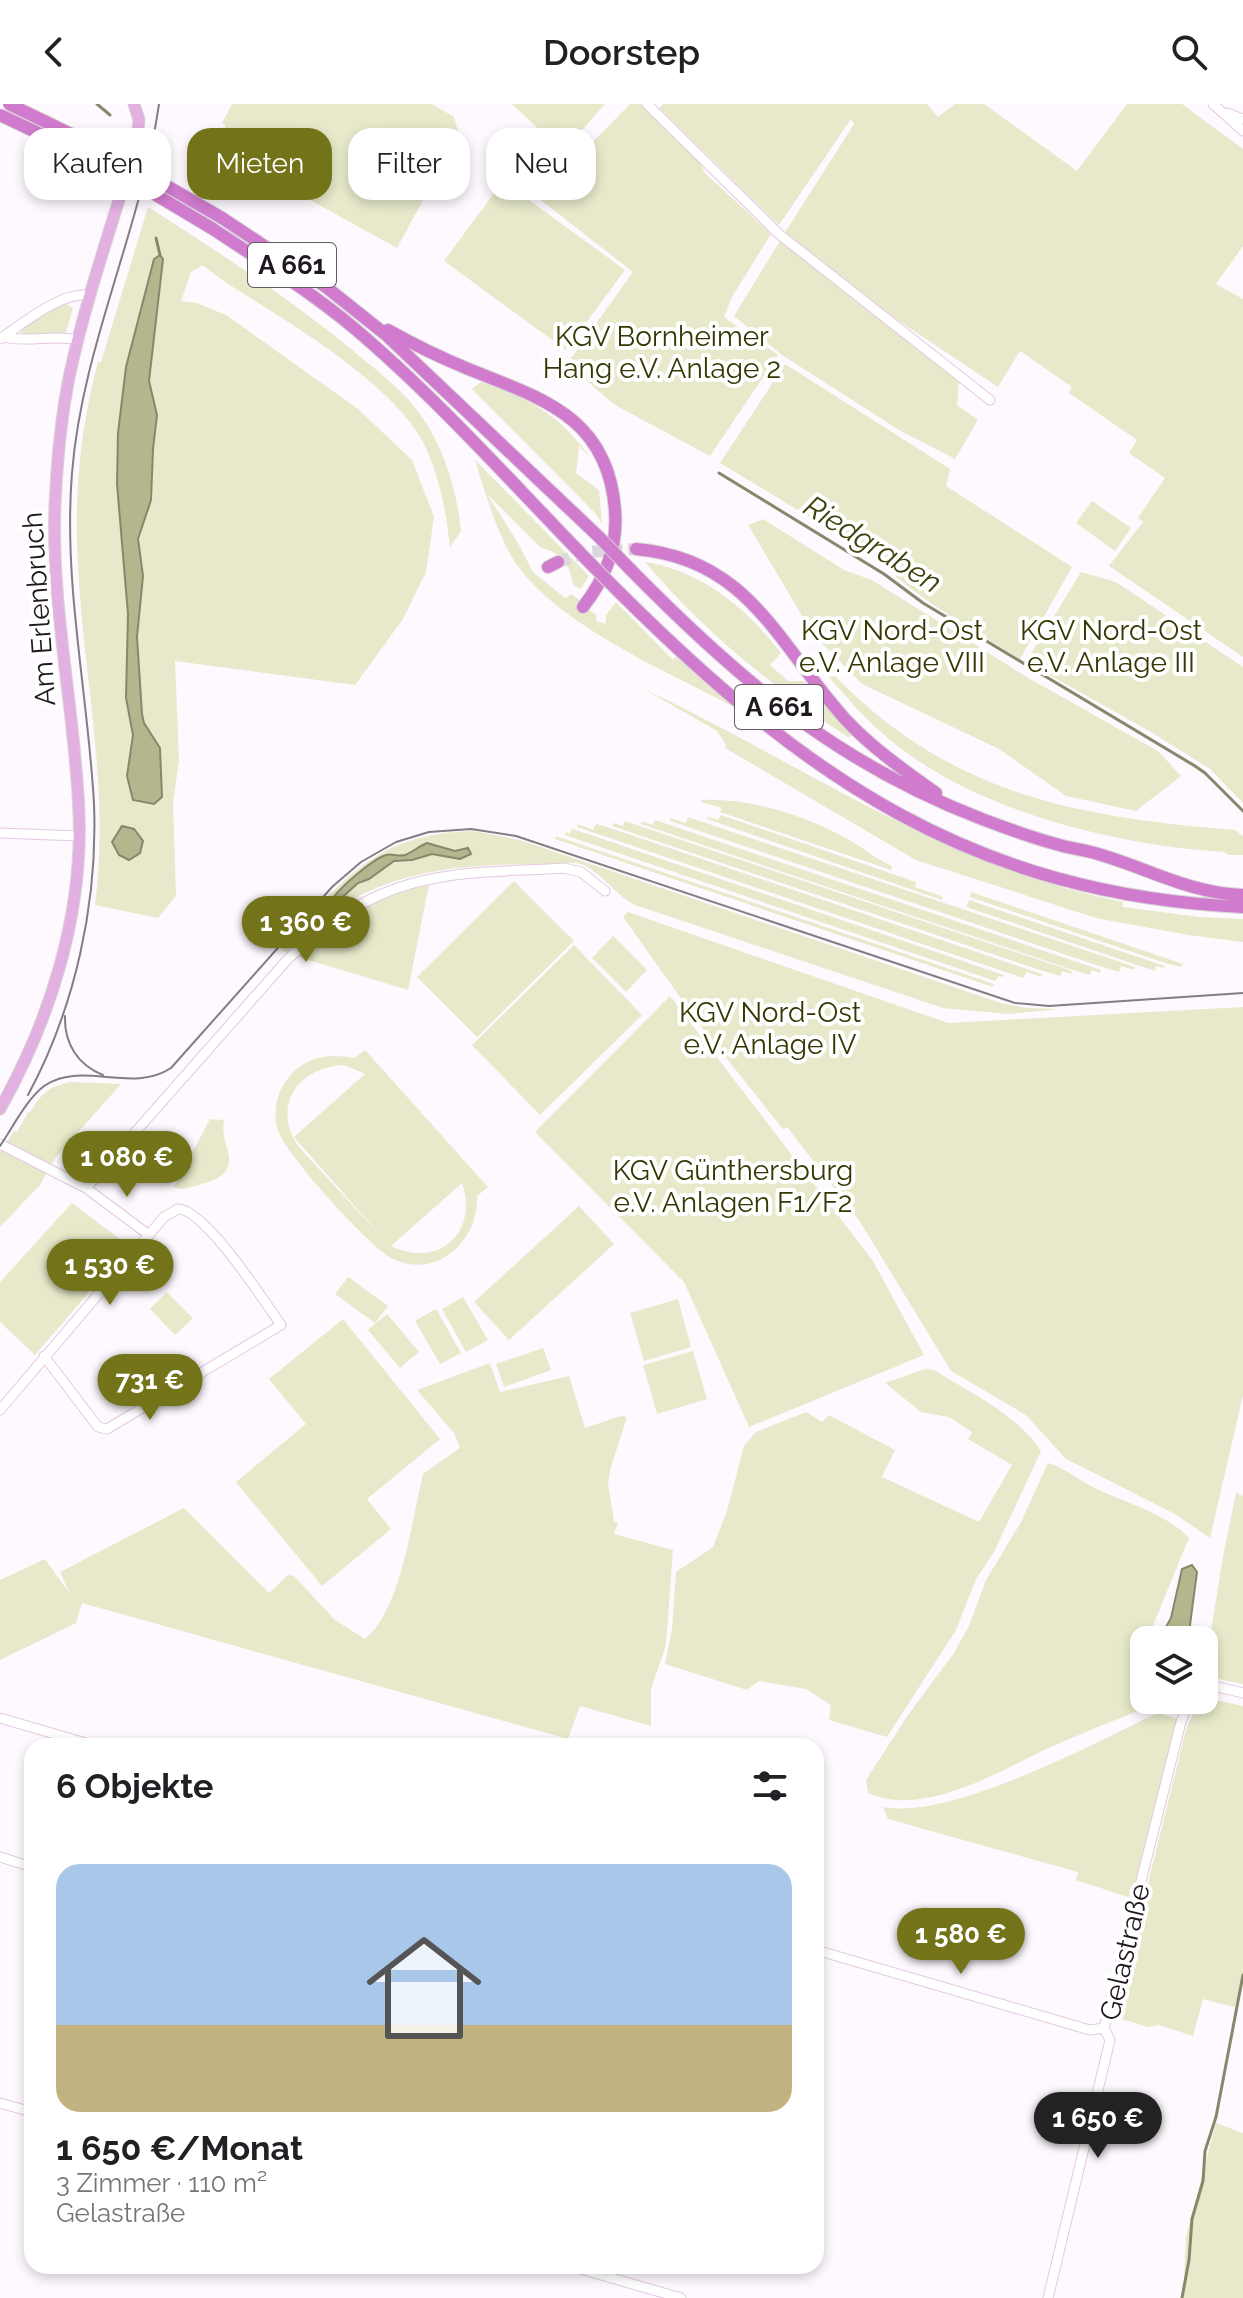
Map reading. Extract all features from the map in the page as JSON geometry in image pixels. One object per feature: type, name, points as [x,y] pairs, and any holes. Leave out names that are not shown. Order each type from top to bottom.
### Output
[{"type":"highway","name":"A 661","points":[[9,104],[110,153],[222,218],[361,314],[419,364],[719,657],[790,715],[880,773],[982,819],[1062,846],[1097,853],[1243,907]]},
{"type":"highway","name":"A 661","points":[[0,115],[106,165],[213,229],[351,325],[394,364],[675,649],[757,720],[834,776],[925,829],[1002,862],[1067,882],[1130,895],[1228,900],[1243,895]]},
{"type":"highway","points":[[361,314],[433,354],[545,401],[577,423],[589,437],[609,479],[615,503],[615,528],[608,564],[583,607]]},
{"type":"highway","points":[[636,549],[681,557],[709,569],[732,584],[764,616],[849,723],[894,763],[955,807]]},
{"type":"main road","name":"Am Erlenbruch","points":[[0,1109],[27,1057],[53,988],[73,902],[79,836],[78,792],[55,544],[61,435],[78,340],[137,140],[139,120],[134,104]]},
{"type":"street","points":[[647,104],[779,234],[990,400]]},
{"type":"street","points":[[1213,104],[1243,131]]},
{"type":"street","points":[[1224,112],[1243,119]]},
{"type":"street","points":[[2,338],[31,316],[79,294],[91,296]]},
{"type":"street","points":[[2,338],[78,340]]},
{"type":"street","points":[[0,833],[79,836]]},
{"type":"street","points":[[86,1188],[287,960],[347,912],[381,895],[438,877],[564,868],[581,872],[605,891]]},
{"type":"street","points":[[0,1144],[86,1188],[149,1235]]},
{"type":"street","points":[[0,1410],[44,1356],[169,1213],[183,1209],[192,1213],[234,1258],[281,1325],[107,1429],[98,1427],[44,1356]]},
{"type":"street","points":[[1218,1687],[1243,1693]]},
{"type":"street","name":"Gelastraße","points":[[1048,2298],[1110,2040],[1104,2028],[1184,1714]]},
{"type":"street","points":[[0,1718],[69,1738]]},
{"type":"street","points":[[0,1857],[24,1864]]},
{"type":"street","points":[[824,1952],[1090,2030],[1104,2028]]},
{"type":"street","points":[[0,2103],[24,2110]]},
{"type":"street","points":[[598,2274],[681,2298]]},
{"type":"green space","points":[[232,104],[432,104],[454,117],[457,128],[348,128],[348,200],[423,200],[397,248],[310,200],[332,200],[332,128],[225,128],[222,123]]},
{"type":"green space","points":[[512,104],[605,104],[584,128],[538,128]]},
{"type":"green space","name":"KGV Bornheimer Hang e.V. Anlage 2","points":[[630,104],[642,104],[700,162],[705,173],[771,234],[732,297],[724,317],[778,355],[710,456],[615,405],[567,364],[633,272],[541,200],[596,200],[596,139]]},
{"type":"green space","points":[[663,104],[927,104],[938,117],[955,104],[984,104],[1077,171],[1127,104],[1182,104],[1243,149],[1243,246],[1216,284],[1243,299],[1243,657],[1109,566],[1143,522],[1138,518],[1165,478],[1129,453],[1137,440],[1069,393],[1072,387],[1020,351],[998,387],[881,309],[784,234],[854,124],[851,119],[779,225],[659,108]]},
{"type":"green space","points":[[489,200],[529,200],[625,270],[566,350],[444,261]]},
{"type":"green space","points":[[148,207],[281,295],[400,391],[422,417],[443,457],[453,486],[461,531],[450,547],[435,471],[414,427],[398,408],[336,355],[203,265],[191,272],[181,301],[197,303],[226,315],[358,409],[412,460],[434,517],[426,572],[403,619],[355,685],[175,661],[179,761],[173,802],[176,896],[158,918],[95,905],[100,819],[98,777],[77,540],[80,463],[92,387]]},
{"type":"green space","points":[[780,241],[959,380],[957,405],[978,420],[955,459],[899,430],[782,355],[734,316]]},
{"type":"green space","points":[[65,303],[73,308],[66,332],[58,337],[22,334],[20,328],[29,320]]},
{"type":"green space","points":[[785,364],[950,469],[946,486],[1072,567],[1020,659],[925,599],[874,556],[720,463]]},
{"type":"green space","points":[[481,382],[544,411],[581,445],[593,461],[579,446],[576,473],[599,490],[602,523],[472,389]]},
{"type":"green space","points":[[475,460],[589,576],[581,589],[573,585],[563,560],[554,552],[541,548],[487,494],[533,572],[565,598],[572,594],[597,616],[596,621],[606,624],[606,615],[616,602],[673,660],[676,657],[732,706],[584,626],[533,585],[515,562],[503,539],[492,512]]},
{"type":"green space","points":[[1092,501],[1131,528],[1115,551],[1076,523]]},
{"type":"green space","name":"KGV Nord-Ost e.V. Anlage VIII","points":[[763,519],[844,570],[872,580],[1030,679],[1158,751],[1181,776],[1136,811],[1066,796],[999,749],[862,684],[813,634],[748,525]]},
{"type":"green space","points":[[645,562],[705,583],[738,607],[781,653],[770,665],[788,681],[804,681],[852,734],[849,738],[794,699],[715,635]]},
{"type":"green space","name":"KGV Nord-Ost e.V. Anlage III","points":[[1081,572],[1116,582],[1243,667],[1243,803],[1210,769],[1026,662]]},
{"type":"green space","points":[[835,676],[879,716],[924,748],[971,774],[1019,793],[1069,807],[1177,825],[1235,830],[1243,836],[1243,855],[1142,843],[1099,834],[1056,823],[974,792],[937,773],[892,742],[829,677]]},
{"type":"green space","points":[[644,689],[877,811],[995,865],[1058,886],[1123,902],[1123,907],[1243,919],[1243,942],[1096,918],[916,860],[725,748],[717,731]]},
{"type":"green space","points":[[702,800],[740,802],[798,817],[851,841],[892,866],[891,870],[720,812],[722,808]]},
{"type":"green space","points":[[721,815],[916,882],[915,887],[943,897],[942,900],[707,819],[718,820]]},
{"type":"green space","points":[[688,817],[1135,967],[1134,970],[1121,966],[1119,972],[1102,967],[670,821],[671,818],[686,823]]},
{"type":"green space","points":[[655,820],[1101,970],[1100,973],[1092,970],[1090,975],[1073,970],[641,824],[642,821],[653,825]]},
{"type":"green space","points":[[625,821],[1072,971],[1071,974],[1062,971],[1060,976],[1043,971],[612,826],[613,823],[623,826]]},
{"type":"green space","points":[[578,824],[593,830],[596,824],[610,828],[1042,974],[1041,977],[1027,972],[1023,978],[577,827]]},
{"type":"green space","points":[[572,829],[1004,975],[995,981],[565,835],[566,832],[570,834]]},
{"type":"green space","points":[[473,831],[520,840],[1001,1003],[1060,1009],[1008,1014],[943,1008],[635,905],[593,871],[577,863],[466,867],[411,876],[359,896],[330,915],[286,953],[281,949],[322,903],[362,866],[410,841]]},
{"type":"green space","points":[[556,836],[994,984],[993,987],[555,839]]},
{"type":"green space","points":[[514,881],[574,941],[477,1037],[417,977]]},
{"type":"green space","points":[[429,884],[408,990],[295,956],[320,934],[377,899]]},
{"type":"green space","points":[[971,892],[1183,964],[1181,967],[1165,963],[970,897]]},
{"type":"green space","points":[[969,900],[1165,966],[1156,966],[1155,971],[966,907]]},
{"type":"green space","name":"KGV Nord-Ost e.V. Anlage IV","points":[[628,912],[948,1023],[1243,1007],[1243,1395],[1210,1538],[1175,1514],[1066,1459],[1026,1415],[951,1371],[859,1220],[787,1127],[783,1129],[700,1025],[623,917]]},
{"type":"green space","points":[[613,936],[647,970],[626,992],[592,958]]},
{"type":"green space","points":[[574,945],[642,1015],[540,1115],[472,1045]]},
{"type":"green space","name":"KGV Günthersburg e.V. Anlagen F1/F2","points":[[670,996],[873,1261],[924,1355],[749,1427],[684,1282],[535,1132]]},
{"type":"green space","points":[[365,1050],[488,1187],[477,1196],[476,1212],[463,1241],[439,1260],[409,1264],[393,1259],[366,1238],[310,1177],[277,1128],[279,1095],[296,1070],[318,1058],[354,1058]],"holes":[[[344,1065],[365,1074],[294,1137],[388,1244],[298,1146],[290,1131],[287,1116],[294,1091],[314,1073]],[[462,1183],[466,1201],[465,1217],[450,1242],[424,1253],[391,1246]]]},
{"type":"green space","points":[[70,1082],[121,1084],[56,1157],[40,1185],[0,1227],[0,1152],[41,1096]]},
{"type":"green space","points":[[210,1119],[224,1120],[229,1156],[226,1171],[205,1183],[174,1187]]},
{"type":"green space","points":[[72,1203],[129,1246],[35,1355],[0,1322],[0,1282]]},
{"type":"green space","points":[[579,1206],[614,1244],[509,1340],[474,1302]]},
{"type":"green space","points":[[348,1277],[388,1306],[375,1323],[335,1294]]},
{"type":"green space","points":[[167,1292],[193,1318],[175,1335],[150,1309]]},
{"type":"green space","points":[[463,1297],[488,1340],[466,1352],[442,1309]]},
{"type":"green space","points":[[678,1299],[691,1347],[644,1361],[630,1313]]},
{"type":"green space","points":[[436,1309],[461,1353],[440,1364],[415,1321]]},
{"type":"green space","points":[[387,1314],[419,1352],[400,1368],[368,1330]]},
{"type":"green space","points":[[343,1319],[440,1439],[367,1499],[391,1529],[322,1586],[236,1482],[306,1424],[269,1379]]},
{"type":"green space","points":[[543,1348],[551,1370],[504,1387],[496,1364]]},
{"type":"green space","points":[[693,1351],[707,1399],[657,1414],[643,1365]]},
{"type":"green space","points":[[490,1363],[500,1392],[569,1376],[585,1428],[621,1416],[627,1417],[608,1483],[614,1522],[618,1523],[614,1534],[673,1550],[666,1645],[651,1689],[651,1726],[580,1706],[568,1738],[564,1738],[82,1603],[76,1623],[0,1660],[0,1580],[45,1559],[70,1594],[60,1572],[184,1508],[269,1593],[288,1575],[294,1576],[335,1620],[365,1639],[388,1607],[396,1586],[423,1474],[460,1448],[454,1433],[417,1390]]},
{"type":"green space","points":[[925,1369],[934,1370],[992,1405],[1020,1426],[1041,1451],[994,1552],[976,1579],[956,1630],[887,1737],[829,1720],[831,1705],[806,1689],[759,1681],[747,1690],[665,1664],[672,1629],[676,1572],[713,1547],[727,1511],[744,1446],[756,1432],[806,1412],[822,1422],[829,1415],[895,1450],[882,1477],[979,1522],[1012,1465],[968,1439],[972,1432],[949,1417],[921,1412],[885,1383]]},
{"type":"green space","points":[[1048,1463],[1168,1521],[1189,1538],[1153,1626],[1130,1626],[1130,1714],[955,1791],[910,1800],[888,1799],[868,1793],[866,1780],[908,1715],[954,1653],[969,1626],[986,1580],[1021,1522]]},
{"type":"green space","points":[[1236,1493],[1243,1496],[1243,1684],[1218,1679],[1218,1626],[1212,1626]]},
{"type":"green space","points":[[1218,1700],[1243,1706],[1243,1981],[1237,2008],[1203,1999],[1193,2036],[1159,2025],[1148,2027],[1115,2017],[1186,1729],[1193,1714],[1218,1714]]},
{"type":"green space","points":[[1155,1714],[1178,1719],[1131,1898],[1076,1880],[1078,1872],[888,1819],[883,1807],[911,1808],[945,1802],[983,1791],[1060,1760]]},
{"type":"green space","points":[[1216,2123],[1243,2133],[1243,2298],[1183,2298],[1186,2237]]},
{"type":"shaded area","points":[[160,255],[163,259],[149,381],[157,415],[151,500],[138,539],[143,576],[137,637],[142,714],[144,723],[160,748],[162,797],[154,804],[133,800],[127,776],[133,735],[126,698],[128,614],[117,484],[118,433],[126,367],[154,259]]},
{"type":"shaded area","points":[[122,826],[134,829],[143,841],[140,853],[129,860],[119,855],[112,842]]},
{"type":"shaded area","points":[[427,843],[455,851],[468,848],[471,854],[460,859],[432,854],[394,861],[358,883],[336,903],[330,904],[346,884],[372,863],[386,855],[405,855]]},
{"type":"shaded area","points":[[1192,1565],[1197,1572],[1190,1626],[1167,1626],[1171,1618],[1182,1569]]},
{"type":"waterway","points":[[97,104],[110,115]]},
{"type":"waterway","points":[[156,238],[160,255]]},
{"type":"waterway","name":"Riedgraben","points":[[719,473],[884,574],[923,603],[1195,766],[1243,811]]},
{"type":"waterway","name":"Riedgraben","points":[[1182,2298],[1192,2219],[1203,2181],[1205,2151],[1216,2117],[1243,1975]]},
{"type":"tunnel","points":[[558,562],[588,552],[636,549]]},
{"type":"tram line","points":[[28,1095],[59,1027],[71,991],[92,879],[94,804],[71,556],[72,473],[78,426],[87,379],[151,151],[159,104]]},
{"type":"tram line","points":[[0,1146],[31,1099],[44,1086],[58,1079],[74,1076],[140,1078],[171,1068],[332,887],[361,862],[396,842],[429,832],[471,829],[516,836],[1015,1003],[1049,1006],[1243,993]]},
{"type":"tram line","points":[[65,1016],[67,1036],[74,1052],[86,1066],[103,1075]]}]
